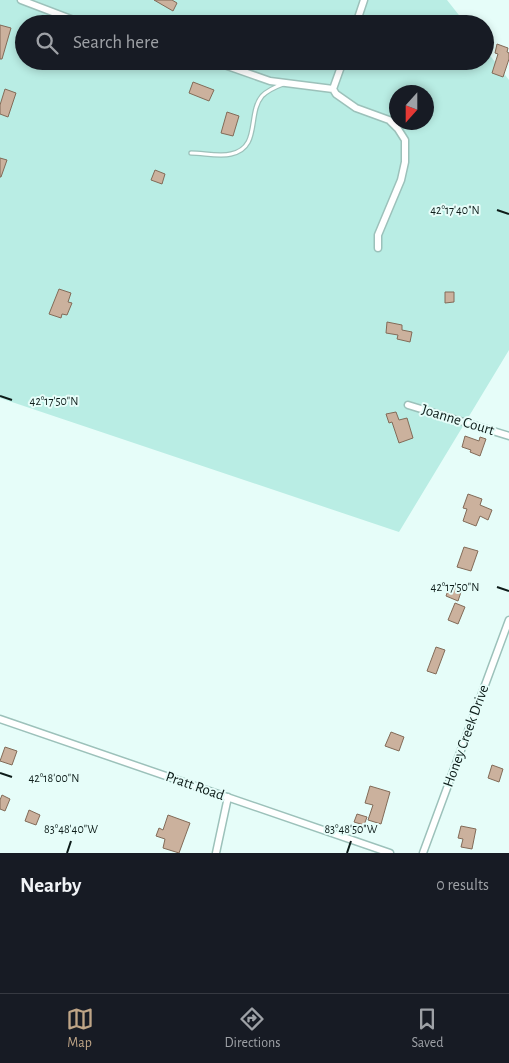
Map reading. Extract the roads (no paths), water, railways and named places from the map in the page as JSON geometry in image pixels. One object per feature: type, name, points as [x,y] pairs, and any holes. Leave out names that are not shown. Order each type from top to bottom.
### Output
[{"type":"street","points":[[21,0],[60,15]]},
{"type":"street","points":[[359,15],[364,0]]},
{"type":"street","points":[[237,70],[261,79],[333,89]]},
{"type":"street","points":[[333,89],[340,70]]},
{"type":"street","points":[[333,89],[336,94],[356,108],[389,120],[405,140],[405,162],[401,180],[378,235],[378,248]]},
{"type":"street","name":"Joanne Court","points":[[408,405],[509,436]]},
{"type":"street","name":"Honey Creek Drive","points":[[423,853],[509,620]]},
{"type":"street","name":"Pratt Road","points":[[0,719],[390,853]]},
{"type":"street","points":[[216,853],[228,798]]},
{"type":"lane","points":[[191,153],[230,155],[240,151],[247,145],[256,106],[263,95],[269,90],[286,83]]}]
